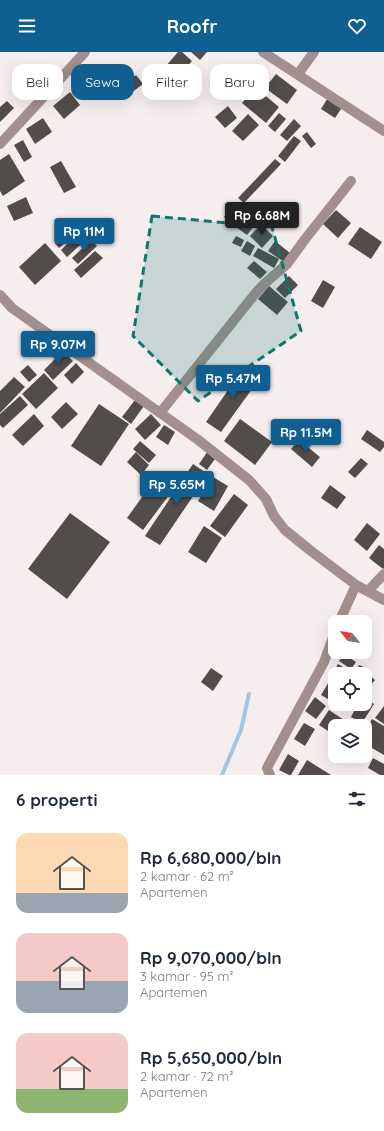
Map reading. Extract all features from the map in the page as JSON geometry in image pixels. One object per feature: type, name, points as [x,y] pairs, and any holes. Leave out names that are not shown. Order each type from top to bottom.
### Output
[{"type":"street","points":[[0,144],[85,52]]},
{"type":"street","points":[[263,52],[384,131]]},
{"type":"street","points":[[298,74],[314,52]]},
{"type":"street","points":[[160,412],[264,284],[287,264],[351,182]]},
{"type":"street","points":[[0,295],[12,308],[160,412],[249,480],[266,499],[274,516],[285,530],[356,585],[384,600]]},
{"type":"street","points":[[368,591],[384,574]]},
{"type":"street","points":[[342,615],[356,585]]},
{"type":"street","points":[[270,775],[267,768],[324,662],[328,651]]},
{"type":"highlighted area","points":[[152,216],[272,227],[301,331],[198,401],[133,336]]},
{"type":"building","points":[[178,52],[182,52],[192,61],[189,64],[168,64]]},
{"type":"building","points":[[191,52],[207,52],[200,60]]},
{"type":"building","points":[[276,74],[297,90],[287,104],[269,91],[269,83]]},
{"type":"building","points":[[136,75],[142,85],[134,91],[134,76]]},
{"type":"building","points":[[70,92],[71,100],[76,100],[80,105],[64,119],[53,106],[60,100],[63,100],[63,98]]},
{"type":"building","points":[[329,96],[343,106],[335,118],[321,109]]},
{"type":"building","points":[[269,99],[279,107],[266,123],[242,103],[244,100],[269,100]]},
{"type":"building","points":[[7,101],[14,108],[0,122],[0,107]]},
{"type":"building","points":[[228,106],[237,118],[225,128],[215,117]]},
{"type":"building","points":[[279,113],[286,119],[275,132],[268,126]]},
{"type":"building","points":[[248,114],[259,125],[243,141],[232,131]]},
{"type":"building","points":[[43,118],[52,132],[35,144],[26,129]]},
{"type":"building","points":[[294,119],[301,126],[287,141],[280,135]]},
{"type":"building","points":[[307,132],[316,144],[311,148],[302,136]]},
{"type":"building","points":[[294,136],[301,141],[285,162],[278,156]]},
{"type":"building","points":[[23,140],[32,157],[24,162],[14,145]]},
{"type":"building","points":[[9,154],[25,181],[3,196],[0,191],[0,160]]},
{"type":"building","points":[[275,159],[281,164],[244,203],[238,198]]},
{"type":"building","points":[[61,161],[76,187],[64,193],[50,167]]},
{"type":"building","points":[[26,197],[33,213],[14,221],[7,206]]},
{"type":"building","points":[[231,209],[238,215],[231,223],[224,217]]},
{"type":"building","points":[[336,210],[351,223],[338,238],[323,224]]},
{"type":"building","points":[[245,214],[257,222],[247,235],[236,227]]},
{"type":"building","points":[[261,224],[273,236],[262,248],[250,236]]},
{"type":"building","points":[[76,225],[80,230],[59,248],[55,243]]},
{"type":"building","points":[[360,227],[382,242],[371,259],[348,244]]},
{"type":"building","points":[[83,229],[90,236],[67,257],[61,250]]},
{"type":"building","points":[[236,236],[244,240],[241,247],[232,243]]},
{"type":"building","points":[[91,240],[97,246],[78,264],[72,258]]},
{"type":"building","points":[[247,241],[255,246],[250,256],[241,251]]},
{"type":"building","points":[[275,241],[290,253],[284,262],[268,251]]},
{"type":"building","points":[[45,243],[61,261],[35,285],[19,267]]},
{"type":"building","points":[[258,248],[279,259],[274,268],[253,256]]},
{"type":"building","points":[[95,251],[103,258],[81,278],[74,270]]},
{"type":"building","points":[[254,261],[267,272],[260,279],[247,268]]},
{"type":"building","points":[[289,276],[298,285],[285,298],[276,289]]},
{"type":"building","points":[[323,280],[335,287],[323,308],[311,301]]},
{"type":"building","points":[[269,286],[288,302],[277,315],[258,299]]},
{"type":"building","points":[[63,351],[73,361],[53,380],[44,370]]},
{"type":"building","points":[[76,363],[84,372],[72,384],[64,375]]},
{"type":"building","points":[[28,365],[37,375],[29,382],[20,372]]},
{"type":"building","points":[[244,367],[260,378],[221,432],[206,422]]},
{"type":"building","points":[[44,373],[58,388],[36,409],[22,394]]},
{"type":"building","points":[[14,377],[25,387],[0,413],[0,391]]},
{"type":"building","points":[[20,396],[28,405],[3,428],[0,425],[0,414]]},
{"type":"building","points":[[135,400],[144,406],[131,424],[122,417]]},
{"type":"building","points":[[66,402],[78,414],[62,429],[51,417]]},
{"type":"building","points":[[99,404],[129,424],[101,466],[71,446]]},
{"type":"building","points":[[34,414],[44,426],[23,446],[12,435]]},
{"type":"building","points":[[151,414],[161,425],[145,440],[135,429]]},
{"type":"building","points":[[240,419],[272,442],[255,465],[224,441]]},
{"type":"building","points":[[164,425],[175,432],[168,445],[156,437]]},
{"type":"building","points":[[367,430],[384,442],[384,447],[380,452],[361,439]]},
{"type":"building","points":[[299,440],[320,457],[312,467],[291,449]]},
{"type":"building","points":[[140,441],[156,455],[149,463],[133,449]]},
{"type":"building","points":[[208,451],[217,456],[207,470],[199,464]]},
{"type":"building","points":[[136,452],[149,465],[141,475],[127,462]]},
{"type":"building","points":[[361,458],[368,464],[355,478],[348,472]]},
{"type":"building","points":[[193,464],[208,474],[160,545],[145,536]]},
{"type":"building","points":[[213,477],[228,486],[214,511],[198,501]]},
{"type":"building","points":[[155,479],[172,491],[143,530],[127,518]]},
{"type":"building","points":[[330,485],[346,497],[337,509],[321,498]]},
{"type":"building","points":[[234,494],[248,505],[225,537],[210,526]]},
{"type":"building","points":[[70,513],[110,542],[67,599],[28,569]]},
{"type":"building","points":[[367,523],[380,534],[367,551],[354,540]]},
{"type":"building","points":[[204,526],[222,538],[206,563],[188,552]]},
{"type":"building","points":[[379,545],[384,549],[383,569],[369,558]]},
{"type":"building","points":[[340,659],[352,659],[356,662],[352,667],[348,667],[339,661]]},
{"type":"building","points":[[338,664],[343,667],[336,667]]},
{"type":"building","points":[[211,668],[223,676],[213,691],[201,682]]},
{"type":"building","points":[[328,683],[328,699],[321,695]]},
{"type":"building","points":[[315,697],[326,706],[316,719],[305,711]]},
{"type":"building","points":[[384,706],[384,724],[375,718]]},
{"type":"building","points":[[328,711],[342,719],[328,719],[328,731],[319,725]]},
{"type":"building","points":[[354,711],[370,711],[365,719],[355,719],[351,717]]},
{"type":"building","points":[[372,719],[384,726],[384,755],[372,748]]},
{"type":"building","points":[[304,723],[315,729],[305,746],[294,739]]},
{"type":"building","points":[[288,754],[299,761],[291,775],[279,770]]},
{"type":"building","points":[[373,758],[384,764],[384,775],[380,775],[368,768],[372,763]]},
{"type":"building","points":[[307,760],[331,775],[298,775]]},
{"type":"waterway","points":[[222,775],[241,730],[249,694]]}]
